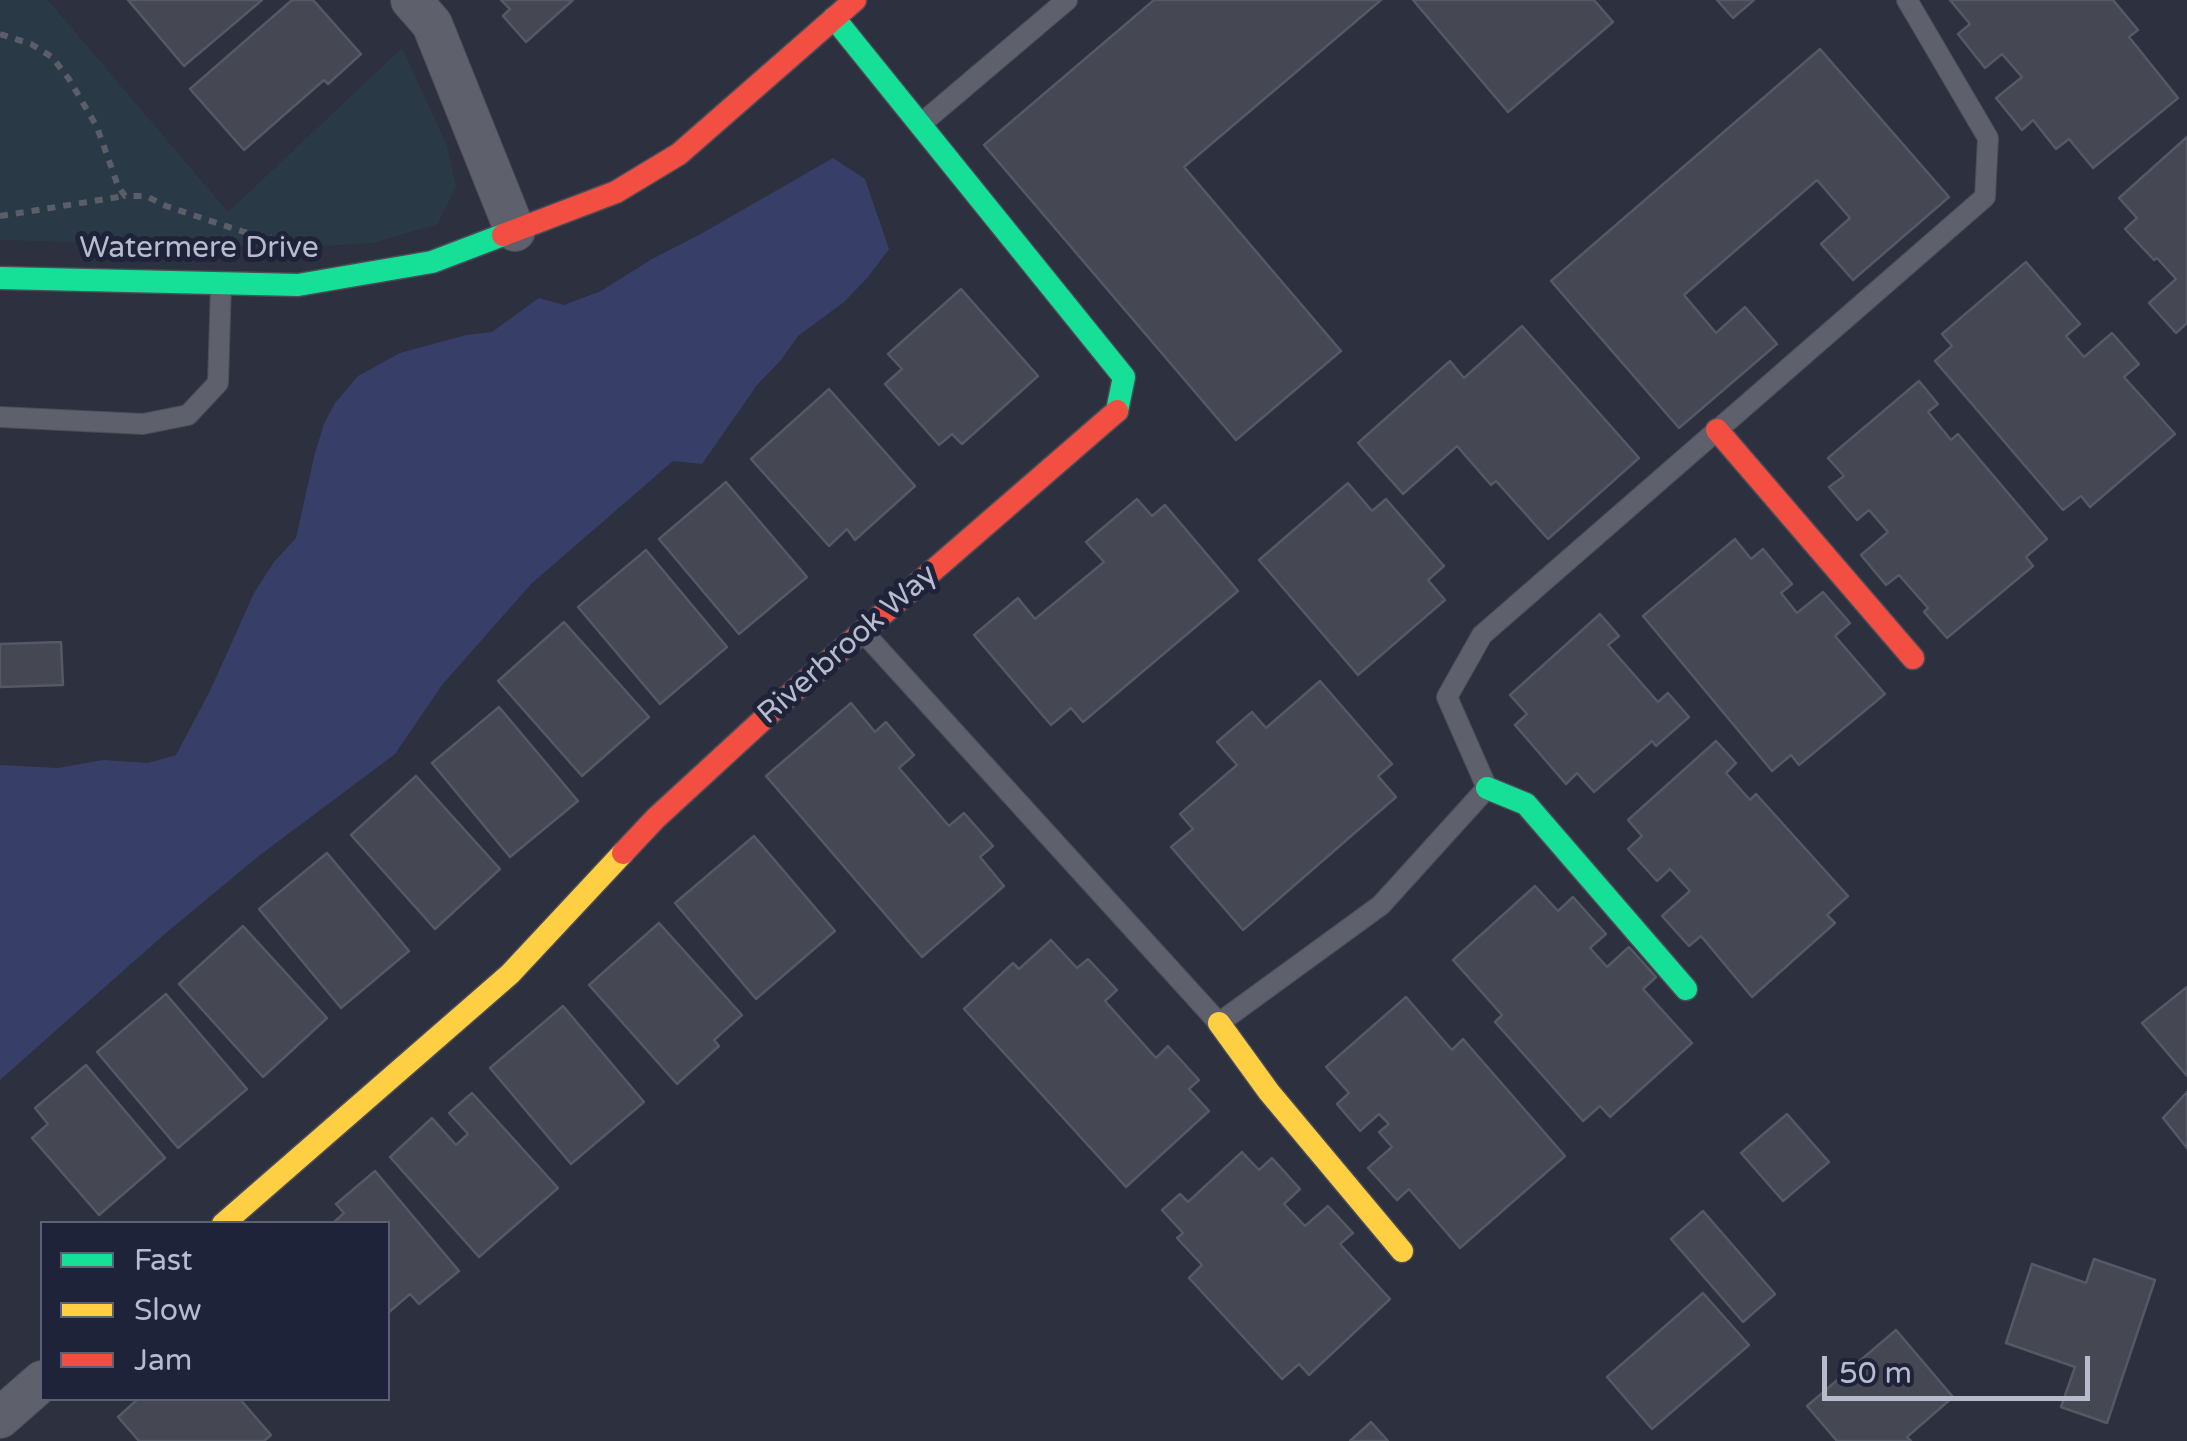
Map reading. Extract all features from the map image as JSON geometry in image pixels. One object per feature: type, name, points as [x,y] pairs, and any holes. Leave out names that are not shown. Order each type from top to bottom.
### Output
[{"type":"street","points":[[411,0],[432,24],[515,231]]},
{"type":"street","name":"Watermere Drive","points":[[0,278],[298,285],[432,262],[616,192],[679,154],[856,0]]},
{"type":"street","name":"Riverbrook Way","points":[[227,1221],[510,974],[656,818],[792,692],[1116,411],[1124,378],[834,18]]},
{"type":"street","points":[[1717,430],[1914,658]]},
{"type":"street","points":[[1488,788],[1526,804],[1686,989]]},
{"type":"street","points":[[1220,1024],[1269,1092],[1402,1251]]},
{"type":"street","points":[[0,1418],[40,1383]]},
{"type":"lane","points":[[818,0],[834,18]]},
{"type":"lane","points":[[920,125],[1067,0]]},
{"type":"lane","points":[[862,632],[1220,1024],[1380,905],[1488,788],[1447,697],[1482,634],[1985,198],[1988,138],[1907,0]]},
{"type":"lane","points":[[0,417],[143,424],[188,416],[218,383],[221,283]]},
{"type":"path","points":[[0,34],[31,44],[52,57],[69,79],[97,127],[125,196]]},
{"type":"path","points":[[0,216],[146,196],[244,232],[282,238]]},
{"type":"shaded area","points":[[0,0],[48,0],[228,212],[402,48],[446,143],[456,186],[438,224],[373,243],[289,248],[0,240]]},
{"type":"water","points":[[833,158],[865,179],[889,249],[844,302],[798,336],[757,385],[702,464],[673,461],[531,584],[442,685],[395,754],[260,855],[0,1080],[0,765],[58,768],[103,760],[148,763],[176,755],[254,593],[296,538],[324,424],[335,403],[358,376],[400,353],[492,332],[539,298],[564,305],[601,291]]},
{"type":"building","points":[[128,0],[262,0],[184,66]]},
{"type":"building","points":[[292,0],[313,0],[361,54],[328,84],[324,80],[244,150],[190,89]]},
{"type":"building","points":[[501,0],[573,0],[526,42],[503,16],[510,9]]},
{"type":"building","points":[[1154,0],[1381,0],[1184,167],[1341,351],[1236,440],[984,145]]},
{"type":"building","points":[[1413,0],[1594,0],[1613,22],[1508,112]]},
{"type":"building","points":[[1717,0],[1754,0],[1733,18]]},
{"type":"building","points":[[1950,0],[2113,0],[2138,30],[2129,37],[2178,98],[2093,168],[2069,139],[2056,149],[2033,120],[2022,130],[1996,98],[2022,77],[2002,54],[1985,68],[1958,34],[1970,24]]},
{"type":"building","points":[[1820,49],[1949,197],[1853,280],[1821,244],[1850,218],[1817,180],[1684,295],[1716,333],[1745,307],[1777,344],[1679,428],[1551,281]]},
{"type":"building","points":[[2187,137],[2187,323],[2176,333],[2149,303],[2176,279],[2125,229],[2137,218],[2119,198]]},
{"type":"building","points":[[2026,262],[2080,324],[2066,336],[2084,357],[2112,333],[2139,364],[2124,377],[2175,434],[2090,507],[2081,496],[2063,510],[1935,361],[1952,346],[1942,334]]},
{"type":"building","points":[[961,289],[1038,376],[962,444],[952,434],[939,445],[885,384],[902,369],[888,354]]},
{"type":"building","points":[[1522,326],[1639,458],[1548,539],[1496,481],[1491,485],[1457,446],[1403,494],[1358,443],[1450,361],[1464,378]]},
{"type":"building","points":[[1919,381],[1938,404],[1928,412],[1951,440],[1958,434],[2047,539],[2026,557],[2033,566],[1947,638],[1924,612],[1928,608],[1899,575],[1886,585],[1861,555],[1888,532],[1869,510],[1857,520],[1829,487],[1844,476],[1828,458]]},
{"type":"building","points":[[829,389],[915,486],[855,540],[847,529],[829,546],[751,459]]},
{"type":"building","points":[[726,482],[807,577],[739,634],[659,539]]},
{"type":"building","points":[[1348,483],[1372,511],[1386,499],[1444,566],[1428,580],[1445,600],[1358,675],[1259,560]]},
{"type":"building","points":[[1137,499],[1152,516],[1165,505],[1238,591],[1083,722],[1071,708],[1051,725],[974,635],[1018,598],[1035,619],[1104,562],[1086,542]]},
{"type":"building","points":[[1735,539],[1751,559],[1763,549],[1792,584],[1781,593],[1797,613],[1823,592],[1850,623],[1835,636],[1885,694],[1799,765],[1791,755],[1772,771],[1643,616]]},
{"type":"building","points":[[646,550],[727,647],[660,704],[578,607]]},
{"type":"building","points":[[1600,614],[1619,636],[1608,645],[1658,702],[1668,693],[1689,717],[1656,746],[1652,741],[1594,792],[1577,773],[1566,784],[1515,725],[1527,714],[1510,695]]},
{"type":"building","points":[[564,622],[649,717],[582,776],[498,681]]},
{"type":"building","points":[[61,642],[63,685],[0,687],[0,644]]},
{"type":"building","points":[[1320,681],[1392,764],[1378,776],[1396,797],[1243,930],[1171,847],[1193,829],[1180,814],[1237,765],[1217,742],[1252,712],[1266,728]]},
{"type":"building","points":[[851,703],[875,732],[886,722],[914,755],[899,768],[949,826],[964,813],[993,846],[980,857],[1004,886],[922,957],[766,776]]},
{"type":"building","points":[[499,707],[578,801],[510,857],[432,763]]},
{"type":"building","points":[[1716,741],[1736,763],[1726,773],[1750,800],[1756,794],[1848,896],[1827,915],[1835,923],[1752,997],[1701,936],[1689,946],[1662,916],[1690,891],[1670,869],[1657,881],[1628,849],[1642,836],[1628,820]]},
{"type":"building","points":[[416,776],[500,869],[435,929],[351,835]]},
{"type":"building","points":[[754,836],[835,931],[756,999],[675,903]]},
{"type":"building","points":[[327,853],[409,951],[341,1008],[259,909]]},
{"type":"building","points":[[1535,886],[1558,911],[1573,897],[1606,934],[1590,948],[1607,967],[1629,947],[1656,977],[1643,989],[1692,1043],[1610,1117],[1600,1106],[1583,1121],[1495,1022],[1502,1015],[1453,960]]},
{"type":"building","points":[[659,923],[742,1015],[714,1040],[719,1046],[677,1084],[589,985]]},
{"type":"building","points":[[243,926],[327,1018],[263,1077],[179,984]]},
{"type":"building","points":[[1051,940],[1077,968],[1088,959],[1117,990],[1105,1001],[1156,1058],[1168,1046],[1199,1080],[1189,1089],[1209,1111],[1126,1187],[964,1009],[1013,963],[1019,969]]},
{"type":"building","points":[[2187,987],[2187,1076],[2142,1023]]},
{"type":"building","points":[[166,994],[247,1089],[178,1148],[97,1052]]},
{"type":"building","points":[[1406,997],[1452,1050],[1463,1039],[1565,1156],[1460,1248],[1409,1189],[1397,1200],[1368,1168],[1392,1147],[1379,1132],[1389,1124],[1379,1114],[1360,1131],[1337,1104],[1349,1093],[1326,1067]]},
{"type":"building","points":[[563,1006],[644,1102],[571,1164],[490,1068]]},
{"type":"building","points":[[86,1065],[165,1158],[99,1215],[32,1138],[48,1124],[35,1108]]},
{"type":"building","points":[[2187,1092],[2187,1148],[2163,1118]]},
{"type":"building","points":[[472,1093],[558,1188],[479,1257],[390,1157],[432,1118],[456,1145],[468,1134],[449,1113]]},
{"type":"building","points":[[1787,1114],[1829,1162],[1783,1201],[1741,1153]]},
{"type":"building","points":[[1242,1152],[1259,1170],[1272,1158],[1300,1189],[1284,1204],[1305,1226],[1328,1206],[1353,1233],[1340,1244],[1390,1299],[1309,1375],[1299,1364],[1282,1379],[1189,1278],[1202,1265],[1177,1238],[1183,1233],[1162,1210],[1180,1194],[1188,1202]]},
{"type":"building","points":[[375,1171],[459,1271],[419,1304],[410,1294],[390,1311],[390,1221],[335,1221],[344,1213],[336,1204]]},
{"type":"building","points":[[1703,1211],[1775,1294],[1743,1322],[1671,1239]]},
{"type":"building","points":[[2094,1259],[2155,1280],[2107,1423],[2061,1407],[2075,1367],[2006,1343],[2032,1264],[2086,1283]]},
{"type":"building","points":[[1703,1293],[1749,1345],[1652,1429],[1607,1377]]},
{"type":"building","points":[[1896,1330],[1953,1397],[1907,1437],[1911,1441],[1837,1441],[1807,1406]]},
{"type":"building","points":[[136,1401],[242,1401],[271,1435],[264,1441],[139,1441],[118,1417]]},
{"type":"building","points":[[1371,1422],[1388,1441],[1350,1441]]},
{"type":"traffic: fast","points":[[834,18],[1124,377],[1117,411]]},
{"type":"traffic: fast","points":[[0,278],[298,285],[432,262],[503,235]]},
{"type":"traffic: fast","points":[[1487,788],[1526,804],[1686,989]]},
{"type":"traffic: slow","points":[[226,1221],[510,974],[623,853]]},
{"type":"traffic: slow","points":[[1219,1023],[1269,1092],[1402,1251]]},
{"type":"traffic: jam","points":[[503,235],[616,192],[679,154],[855,0]]},
{"type":"traffic: jam","points":[[623,853],[793,692],[1117,411]]},
{"type":"traffic: jam","points":[[1717,430],[1913,658]]}]
